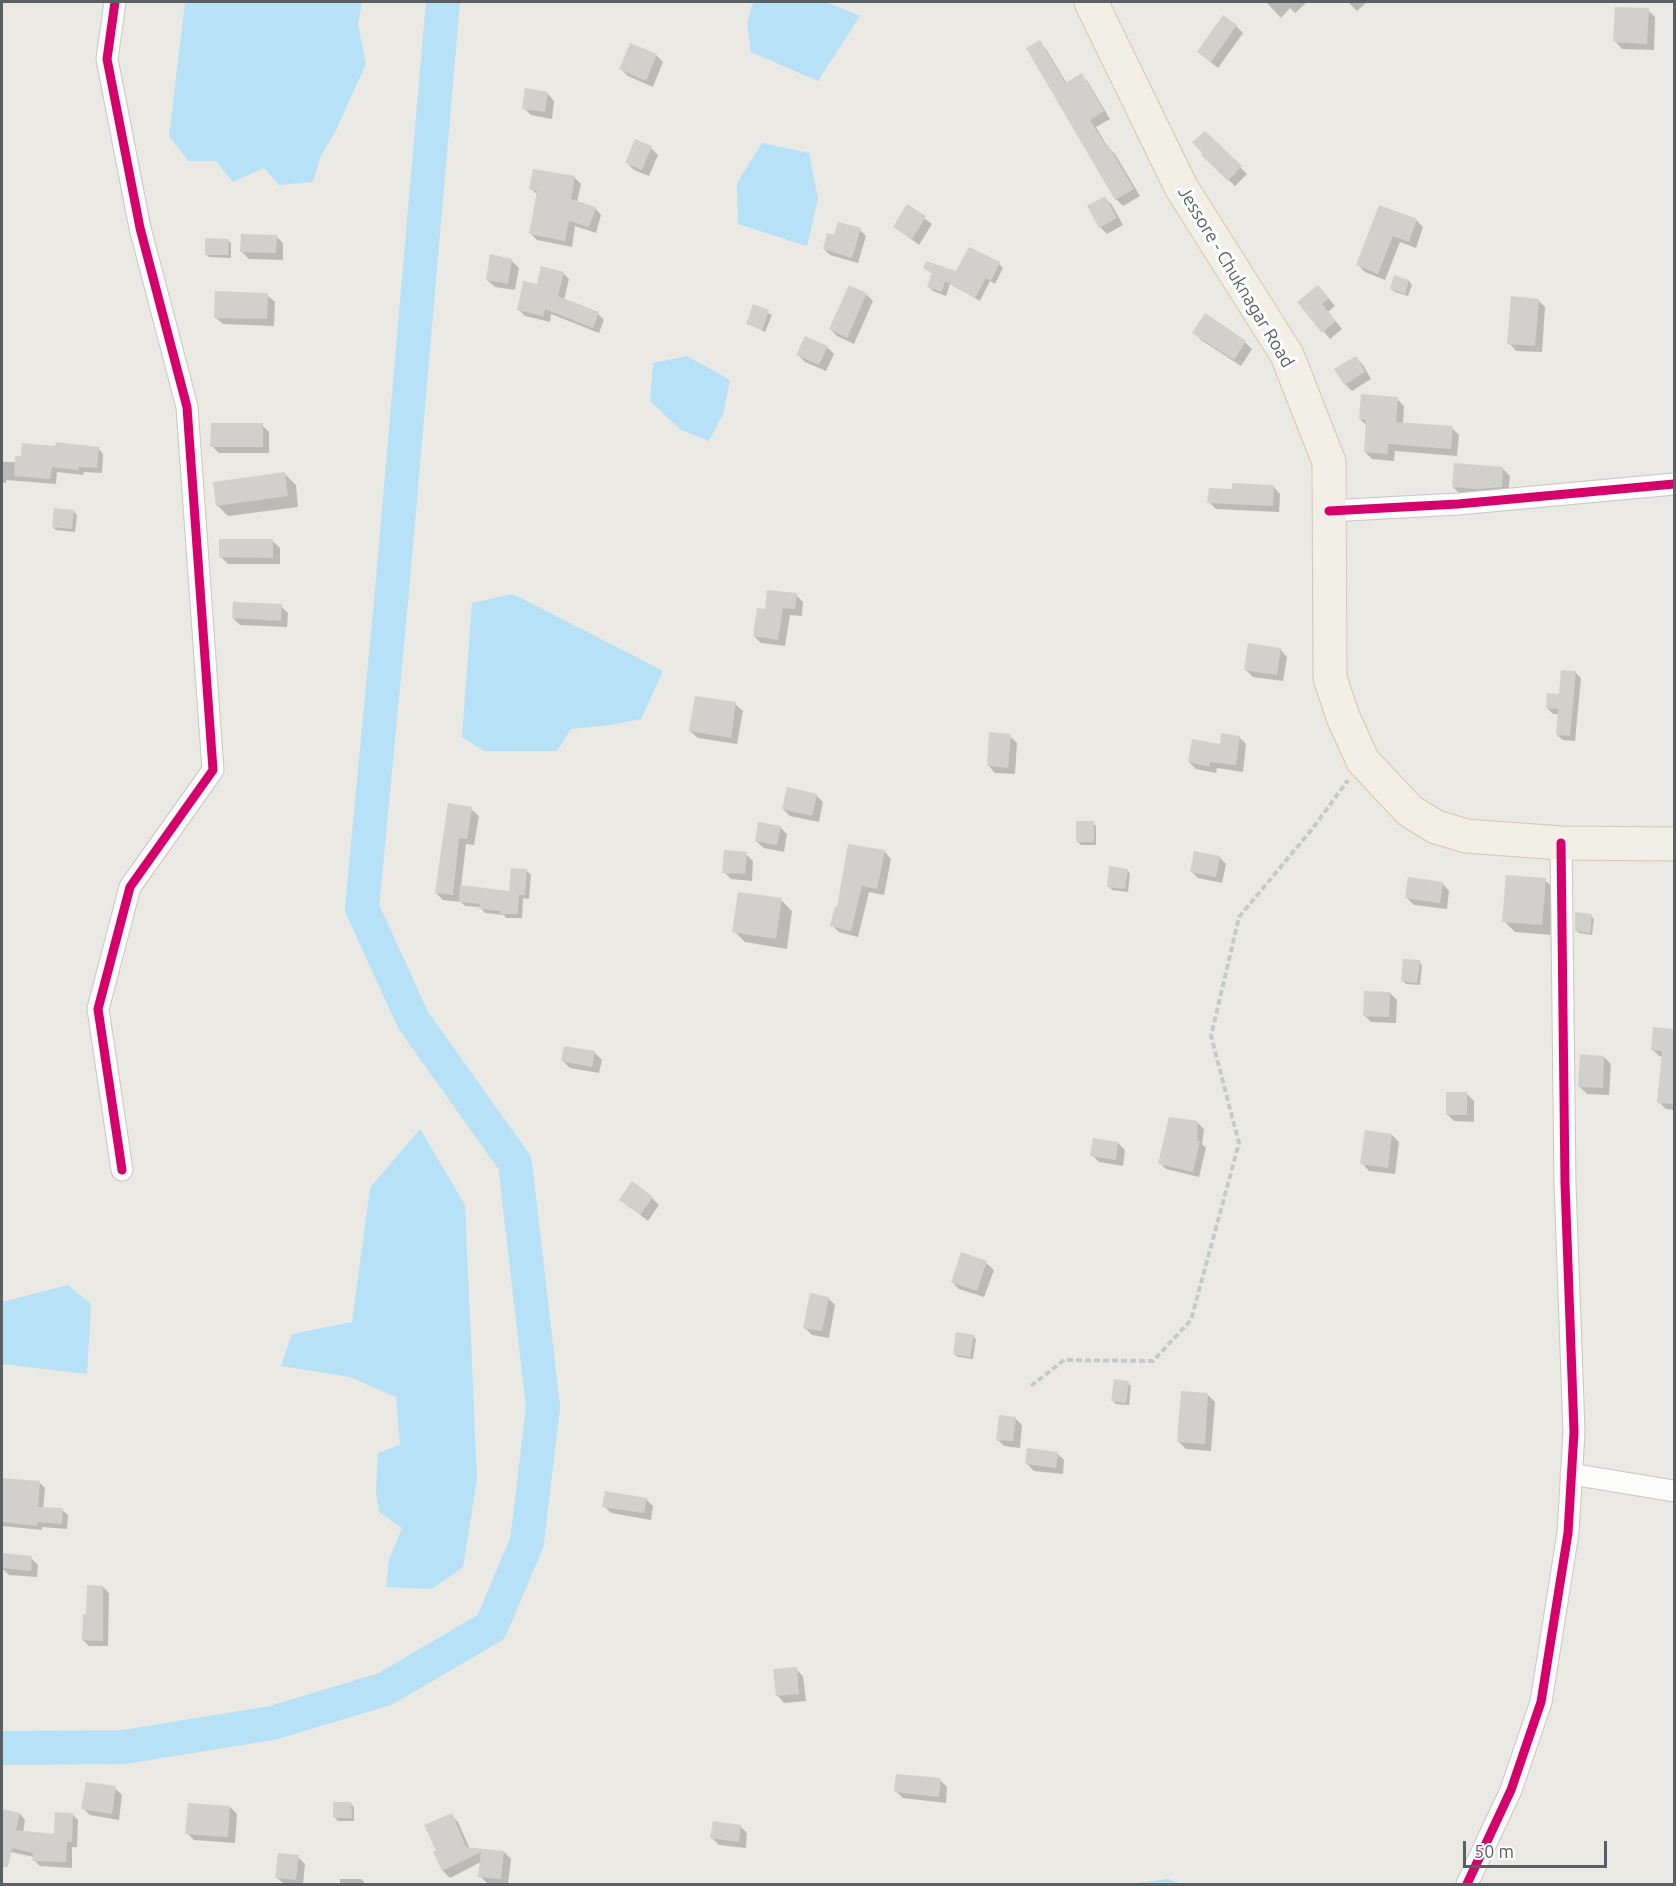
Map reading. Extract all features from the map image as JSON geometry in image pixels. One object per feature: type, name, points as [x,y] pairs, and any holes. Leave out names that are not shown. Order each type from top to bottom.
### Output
[{"type":"main road","name":"Jessore - Chuknagar Road","points":[[1090,2],[1181,188],[1287,355],[1329,462],[1330,678],[1343,717],[1363,760],[1410,811],[1436,827],[1466,836],[1561,843],[1674,844]]},
{"type":"street","points":[[115,2],[107,58],[140,228],[187,407],[213,770],[130,887],[98,1009],[122,1170]]},
{"type":"street","points":[[1329,511],[1458,504],[1674,484]]},
{"type":"street","points":[[1467,1884],[1511,1790],[1541,1702],[1568,1533],[1574,1432],[1565,1183],[1561,843]]},
{"type":"street","points":[[1571,1474],[1674,1491]]},
{"type":"path","points":[[1031,1386],[1064,1360],[1153,1361],[1191,1320],[1239,1143],[1211,1036],[1239,917],[1313,828],[1363,760]]},
{"type":"water","points":[[185,2],[362,2],[358,24],[366,64],[336,130],[320,158],[313,182],[279,185],[264,168],[233,182],[216,161],[189,161],[169,137]]},
{"type":"water","points":[[753,2],[826,2],[860,16],[818,81],[751,52],[747,23]]},
{"type":"water","points":[[762,143],[809,153],[818,199],[807,246],[738,224],[737,183]]},
{"type":"water","points":[[687,356],[730,380],[723,414],[709,441],[681,430],[650,401],[653,363]]},
{"type":"water","points":[[513,594],[663,671],[641,719],[571,729],[557,751],[484,751],[462,737],[472,603]]},
{"type":"water","points":[[420,1129],[465,1205],[477,1480],[463,1567],[432,1589],[386,1587],[389,1560],[402,1528],[379,1512],[376,1491],[378,1453],[400,1445],[396,1397],[350,1377],[281,1366],[292,1334],[352,1322],[370,1188]]},
{"type":"water","points":[[68,1285],[91,1304],[87,1374],[2,1364],[2,1302]]},
{"type":"water","points":[[1168,1879],[1181,1884],[1137,1884],[1138,1883]]},
{"type":"building","points":[[1615,7],[1649,8],[1647,44],[1613,42]]},
{"type":"building","points":[[1223,15],[1237,25],[1211,62],[1197,52]]},
{"type":"building","points":[[1040,40],[1065,83],[1082,73],[1104,111],[1090,120],[1134,189],[1115,200],[1026,48]]},
{"type":"building","points":[[630,43],[657,54],[646,81],[619,69]]},
{"type":"building","points":[[525,88],[548,92],[545,112],[522,109]]},
{"type":"building","points":[[1205,131],[1242,166],[1228,181],[1201,155],[1202,153],[1192,142]]},
{"type":"building","points":[[635,139],[652,146],[642,170],[625,163]]},
{"type":"building","points":[[533,169],[575,176],[571,199],[596,207],[589,227],[569,221],[565,241],[529,234],[537,191],[529,189]]},
{"type":"building","points":[[1105,196],[1117,218],[1099,228],[1087,206]]},
{"type":"building","points":[[907,204],[926,216],[912,239],[893,227]]},
{"type":"building","points":[[1379,205],[1417,219],[1409,242],[1393,236],[1378,274],[1356,265]]},
{"type":"building","points":[[838,222],[861,228],[852,258],[823,249],[827,233],[834,235]]},
{"type":"building","points":[[241,234],[277,235],[276,253],[240,252]]},
{"type":"building","points":[[205,238],[229,239],[228,255],[205,255]]},
{"type":"building","points":[[969,247],[1000,262],[991,281],[986,278],[975,298],[945,281],[942,292],[927,287],[932,273],[923,268],[926,261],[956,271]]},
{"type":"building","points":[[490,254],[512,259],[508,284],[486,280]]},
{"type":"building","points":[[541,266],[564,272],[558,296],[599,312],[593,328],[545,309],[543,316],[517,310],[523,281],[537,284]]},
{"type":"building","points":[[1394,275],[1409,280],[1405,294],[1390,289]]},
{"type":"building","points":[[849,285],[867,293],[847,338],[829,329]]},
{"type":"building","points":[[1318,285],[1329,298],[1322,304],[1336,321],[1322,333],[1297,302]]},
{"type":"building","points":[[215,291],[268,293],[267,319],[214,318]]},
{"type":"building","points":[[1511,296],[1539,299],[1535,346],[1507,344]]},
{"type":"building","points":[[753,304],[769,310],[762,330],[746,324]]},
{"type":"building","points":[[1205,313],[1246,341],[1234,360],[1192,333]]},
{"type":"building","points":[[805,336],[828,346],[819,365],[796,355]]},
{"type":"building","points":[[1356,356],[1365,372],[1344,385],[1334,369]]},
{"type":"building","points":[[1361,394],[1398,397],[1396,422],[1453,426],[1451,449],[1388,444],[1388,454],[1364,452],[1366,420],[1359,419]]},
{"type":"building","points":[[211,423],[263,423],[263,447],[210,447]]},
{"type":"building","points":[[56,442],[99,447],[97,468],[79,467],[78,470],[52,467],[50,479],[14,476],[15,456],[21,456],[22,443],[55,446]]},
{"type":"building","points":[[1454,463],[1503,467],[1502,487],[1478,489],[1452,487]]},
{"type":"building","points":[[285,472],[288,496],[216,506],[213,482]]},
{"type":"building","points":[[1232,483],[1274,485],[1273,506],[1207,503],[1209,488],[1232,489]]},
{"type":"building","points":[[54,508],[74,510],[72,529],[52,527]]},
{"type":"building","points":[[219,539],[273,539],[273,558],[219,557]]},
{"type":"building","points":[[767,590],[797,593],[795,609],[783,608],[778,640],[753,636],[757,608],[765,609]]},
{"type":"building","points":[[233,602],[282,604],[281,621],[232,618]]},
{"type":"building","points":[[1248,643],[1281,648],[1277,675],[1244,670]]},
{"type":"building","points":[[1561,670],[1576,671],[1570,736],[1556,735],[1558,709],[1546,708],[1547,693],[1559,694]]},
{"type":"building","points":[[695,696],[736,702],[731,738],[689,731]]},
{"type":"building","points":[[989,732],[1011,734],[1008,768],[987,766]]},
{"type":"building","points":[[1221,733],[1240,736],[1236,765],[1210,762],[1210,767],[1188,762],[1192,739],[1220,744]]},
{"type":"building","points":[[787,787],[817,794],[812,816],[782,809]]},
{"type":"building","points":[[448,803],[472,807],[467,839],[459,838],[453,895],[435,893]]},
{"type":"building","points":[[1076,821],[1094,821],[1094,842],[1076,842]]},
{"type":"building","points":[[758,822],[781,826],[777,845],[755,841]]},
{"type":"building","points":[[848,844],[885,850],[877,889],[862,886],[851,931],[830,926],[835,906],[837,907]]},
{"type":"building","points":[[724,850],[747,852],[745,874],[722,873]]},
{"type":"building","points":[[1194,851],[1220,856],[1216,877],[1190,872]]},
{"type":"building","points":[[1109,866],[1128,869],[1125,889],[1107,887]]},
{"type":"building","points":[[511,868],[527,869],[525,895],[519,895],[518,914],[500,914],[500,911],[479,909],[480,904],[459,902],[460,885],[509,891]]},
{"type":"building","points":[[1506,875],[1546,878],[1542,925],[1502,922]]},
{"type":"building","points":[[1408,877],[1443,882],[1440,903],[1405,898]]},
{"type":"building","points":[[738,892],[782,898],[776,939],[732,932]]},
{"type":"building","points":[[1575,912],[1592,914],[1590,933],[1575,931]]},
{"type":"building","points":[[1403,959],[1420,960],[1417,983],[1401,981]]},
{"type":"building","points":[[1364,991],[1390,992],[1389,1017],[1363,1016]]},
{"type":"building","points":[[1653,1027],[1674,1029],[1674,1104],[1657,1103],[1662,1051],[1651,1050]]},
{"type":"building","points":[[564,1046],[595,1051],[592,1067],[561,1061]]},
{"type":"building","points":[[1580,1054],[1604,1056],[1603,1088],[1578,1087]]},
{"type":"building","points":[[1446,1092],[1467,1092],[1467,1115],[1446,1115]]},
{"type":"building","points":[[1169,1117],[1198,1121],[1197,1140],[1200,1141],[1193,1172],[1158,1164]]},
{"type":"building","points":[[1365,1130],[1392,1134],[1388,1168],[1360,1164]]},
{"type":"building","points":[[1093,1138],[1118,1142],[1116,1160],[1090,1156]]},
{"type":"building","points":[[632,1181],[653,1197],[640,1215],[619,1200]]},
{"type":"building","points":[[961,1252],[987,1261],[977,1291],[951,1282]]},
{"type":"building","points":[[810,1293],[829,1297],[822,1331],[803,1328]]},
{"type":"building","points":[[956,1332],[974,1335],[970,1357],[953,1354]]},
{"type":"building","points":[[1114,1379],[1129,1381],[1126,1403],[1111,1401]]},
{"type":"building","points":[[1181,1391],[1208,1393],[1205,1444],[1177,1442]]},
{"type":"building","points":[[999,1415],[1016,1417],[1013,1441],[996,1440]]},
{"type":"building","points":[[1027,1448],[1058,1452],[1056,1468],[1025,1464]]},
{"type":"building","points":[[2,1478],[40,1481],[38,1507],[63,1508],[62,1524],[37,1522],[37,1526],[2,1522]]},
{"type":"building","points":[[605,1491],[647,1498],[644,1513],[602,1507]]},
{"type":"building","points":[[2,1553],[32,1556],[31,1571],[2,1568]]},
{"type":"building","points":[[87,1585],[103,1586],[103,1641],[82,1640]]},
{"type":"building","points":[[797,1667],[799,1694],[776,1696],[773,1669]]},
{"type":"building","points":[[896,1774],[941,1778],[939,1797],[894,1792]]},
{"type":"building","points":[[86,1782],[116,1786],[112,1814],[81,1809]]},
{"type":"building","points":[[333,1802],[351,1802],[352,1818],[333,1818]]},
{"type":"building","points":[[188,1803],[230,1806],[228,1837],[185,1834]]},
{"type":"building","points":[[2,1809],[20,1813],[16,1830],[54,1834],[55,1812],[73,1813],[72,1842],[67,1842],[66,1862],[32,1861],[33,1853],[12,1848],[8,1867],[2,1867]]},
{"type":"building","points":[[452,1813],[466,1847],[504,1851],[501,1879],[478,1877],[481,1852],[442,1871],[424,1825]]},
{"type":"building","points":[[713,1821],[741,1825],[739,1842],[710,1838]]},
{"type":"building","points":[[278,1853],[299,1855],[296,1880],[275,1878]]},
{"type":"waterway","points":[[2,1748],[124,1747],[272,1723],[385,1689],[491,1627],[527,1542],[543,1407],[515,1163],[413,1020],[362,908],[443,2]]},
{"type":"cycle path","points":[[115,2],[107,59],[140,228],[187,407],[213,770],[130,887],[98,1009],[122,1170]]},
{"type":"cycle path","points":[[1329,511],[1458,504],[1674,484]]},
{"type":"cycle path","points":[[1467,1884],[1511,1790],[1541,1702],[1568,1533],[1574,1432],[1565,1183],[1561,843]]}]
